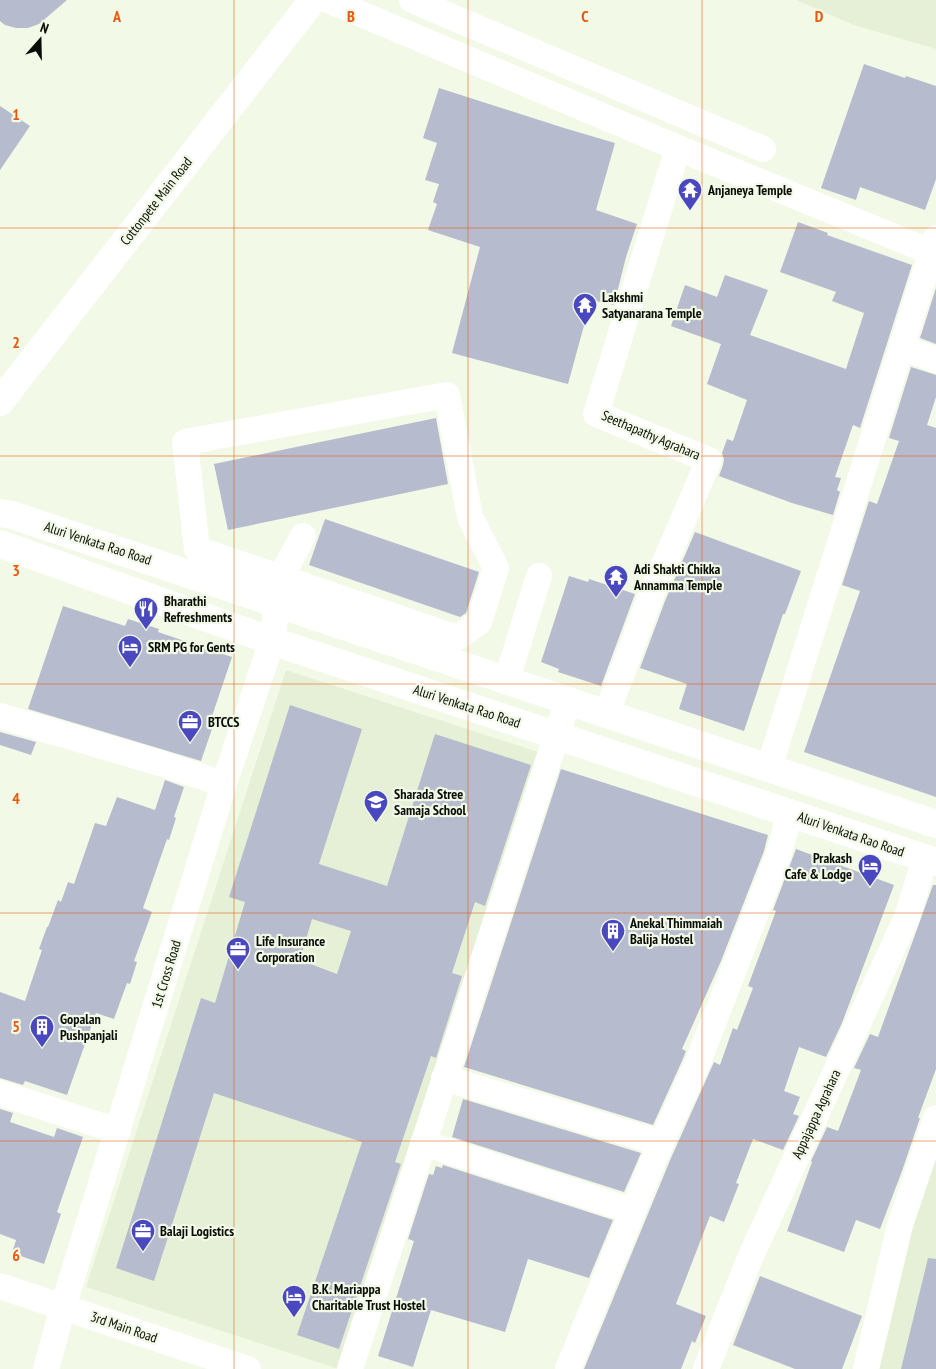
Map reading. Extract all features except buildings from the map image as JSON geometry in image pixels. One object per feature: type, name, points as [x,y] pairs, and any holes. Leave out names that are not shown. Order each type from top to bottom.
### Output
[{"type":"main road","name":"Cottonpete Main Road","points":[[0,402],[313,0]]},
{"type":"main road","name":"Aluri Venkata Rao Road","points":[[0,513],[280,590],[506,679],[936,824]]},
{"type":"main road","name":"Aluri Venkata Rao Road","points":[[0,544],[272,641],[930,860]]},
{"type":"street","points":[[328,0],[678,148],[934,245],[769,768]]},
{"type":"street","points":[[412,0],[763,149]]},
{"type":"street","name":"Seethapathy Agrahara","points":[[607,713],[651,595],[709,460],[596,414],[678,148]]},
{"type":"street","points":[[902,347],[936,360]]},
{"type":"street","points":[[447,395],[470,517],[496,568],[478,622],[457,638],[384,614],[280,590],[197,550],[185,442],[447,395]]},
{"type":"street","name":"1st Cross Road","points":[[46,1369],[63,1307],[224,784],[272,641],[280,590],[303,536]]},
{"type":"street","points":[[506,679],[539,576]]},
{"type":"street","points":[[350,1369],[568,700]]},
{"type":"street","points":[[0,716],[224,784]]},
{"type":"street","points":[[568,1369],[661,1143],[696,1068],[778,856],[790,813]]},
{"type":"street","name":"Appajappa Agrahara","points":[[706,1369],[750,1258],[907,917],[930,860]]},
{"type":"street","points":[[444,1078],[661,1143]]},
{"type":"street","points":[[0,1093],[118,1131]]},
{"type":"street","points":[[866,1369],[900,1225],[936,1118]]},
{"type":"street","points":[[423,1143],[633,1211]]},
{"type":"street","name":"3rd Main Road","points":[[0,1286],[248,1369]]},
{"type":"shaded area","points":[[796,0],[936,0],[936,49],[854,25]]},
{"type":"shaded area","points":[[286,670],[538,752],[339,1369],[86,1287]]},
{"type":"shaded area","points":[[936,1135],[936,1369],[872,1369]]},
{"type":"place","name":"Anjaneya Temple","points":[[690,211]]},
{"type":"place","name":"Lakshmi Satyanarana Temple","points":[[585,326]]},
{"type":"place","name":"Adi Shakti Chikka Annamma Temple","points":[[616,598]]},
{"type":"place","name":"Bharathi Refreshments","points":[[146,630]]},
{"type":"place","name":"SRM PG for Gents","points":[[130,668]]},
{"type":"place","name":"BTCCS","points":[[190,743]]},
{"type":"place","name":"Sharada Stree Samaja School","points":[[376,823]]},
{"type":"place","name":"Prakash Cafe & Lodge","points":[[870,887]]},
{"type":"place","name":"Anekal Thimmaiah Balija Hostel","points":[[613,952]]},
{"type":"place","name":"Life Insurance Corporation","points":[[238,970]]},
{"type":"place","name":"Gopalan Pushpanjali","points":[[42,1048]]},
{"type":"place","name":"Balaji Logistics","points":[[143,1252]]},
{"type":"place","name":"B.K. Mariappa Charitable Trust Hostel","points":[[294,1318]]}]
